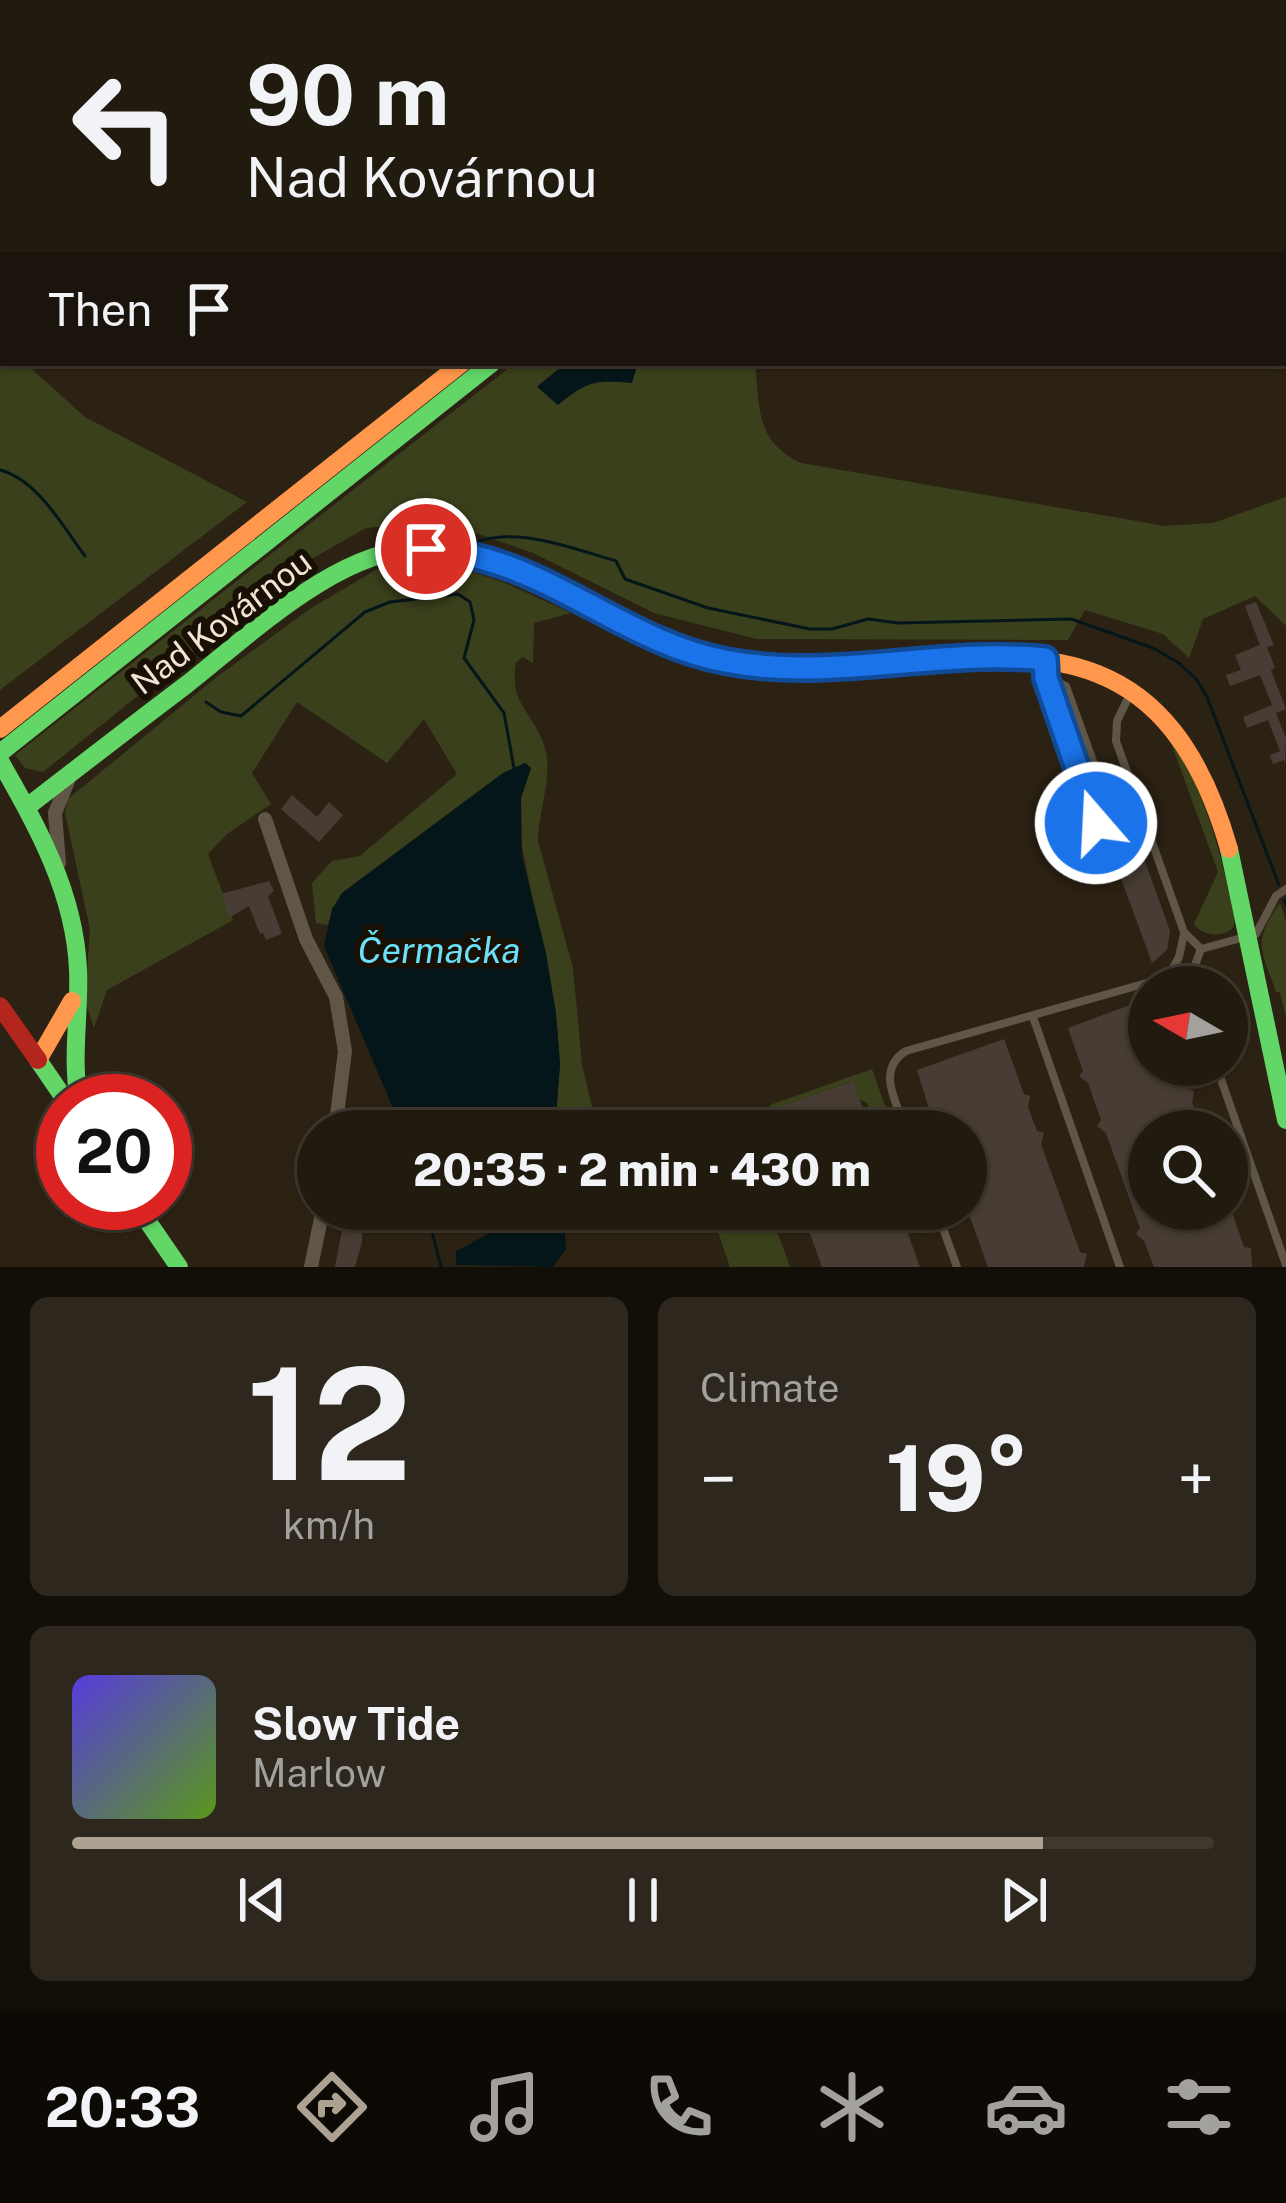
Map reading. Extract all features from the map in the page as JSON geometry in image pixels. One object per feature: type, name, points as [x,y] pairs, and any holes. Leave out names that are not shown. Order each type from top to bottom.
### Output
[{"type":"main road","points":[[74,1074],[69,1025],[78,973],[72,920],[62,880],[0,757],[22,724],[458,366]]},
{"type":"main road","points":[[0,729],[22,724],[488,366]]},
{"type":"main road","name":"Nad Kovárnou","points":[[27,807],[304,594],[341,571],[399,550],[474,556],[523,574],[665,644],[757,667],[997,657],[1046,669],[1096,672],[1131,691],[1181,738],[1206,781],[1225,836],[1282,1084],[1286,1120]]},
{"type":"main road","points":[[4,1011],[22,1026],[69,1025]]},
{"type":"main road","points":[[4,1011],[48,1074]]},
{"type":"main road","points":[[38,1060],[69,1025]]},
{"type":"main road","points":[[154,1230],[179,1267]]},
{"type":"street","points":[[62,880],[55,813],[60,794],[80,766]]},
{"type":"street","points":[[265,819],[305,938],[336,997],[345,1051],[338,1110]]},
{"type":"street","points":[[311,1267],[318,1230]]},
{"type":"lane","points":[[1046,669],[1066,686],[1113,817],[1096,823],[1046,669]]},
{"type":"lane","points":[[1131,691],[1117,721],[1116,741],[1184,932],[1201,949]]},
{"type":"lane","points":[[1201,949],[1258,932],[1276,896],[1286,890]]},
{"type":"lane","points":[[1174,966],[1184,932]]},
{"type":"lane","points":[[1195,966],[1201,949]]},
{"type":"lane","points":[[900,1110],[888,1077],[896,1057],[906,1051],[1128,989]]},
{"type":"lane","points":[[1033,1017],[1120,1267]]},
{"type":"lane","points":[[1223,1086],[1286,1265]]},
{"type":"lane","points":[[944,1230],[957,1267]]},
{"type":"green space","points":[[0,366],[28,366],[85,417],[247,502],[0,690]]},
{"type":"green space","points":[[511,366],[562,366],[537,386],[632,382],[637,366],[755,366],[768,434],[786,455],[801,463],[1165,526],[1213,523],[1286,497],[1286,626],[1255,596],[1203,619],[1189,658],[1163,634],[1085,610],[1068,640],[757,639],[654,613],[533,553],[458,527],[366,528],[301,565],[43,772],[25,768],[15,755]]},
{"type":"green space","points":[[446,563],[571,613],[534,623],[533,663],[523,657],[516,662],[515,677],[519,699],[545,748],[547,771],[538,841],[573,968],[582,1065],[593,1110],[557,1110],[560,1064],[556,1013],[520,837],[521,798],[531,768],[526,763],[503,773],[342,893],[327,925],[316,923],[312,883],[332,861],[360,856],[457,774],[424,719],[387,763],[297,702],[252,773],[271,804],[227,834],[208,854],[233,920],[107,990],[94,1028],[85,1001],[90,929],[65,813],[68,799],[218,676],[311,608],[381,567]]},
{"type":"green space","points":[[1170,740],[1204,804],[1218,849],[1235,920],[1233,928],[1224,933],[1207,933],[1194,924],[1218,872]]},
{"type":"green space","points":[[1280,903],[1286,921],[1286,1017],[1262,947],[1265,928]]},
{"type":"green space","points":[[872,1069],[887,1110],[869,1110],[852,1081],[767,1110]]},
{"type":"green space","points":[[717,1230],[777,1230],[790,1267],[730,1267]]},
{"type":"water","points":[[562,366],[637,366],[632,383],[592,384],[558,405],[537,387]]},
{"type":"water","name":"Čermačka","points":[[525,763],[531,768],[521,798],[522,856],[556,1013],[560,1064],[557,1110],[395,1110],[324,946],[332,909],[342,893],[503,773]]},
{"type":"water","points":[[496,1230],[565,1230],[566,1249],[553,1267],[456,1265],[456,1251]]},
{"type":"building","points":[[1256,602],[1274,645],[1267,647],[1275,668],[1271,670],[1286,709],[1276,713],[1286,738],[1285,765],[1284,760],[1273,764],[1270,755],[1280,751],[1268,720],[1247,728],[1243,717],[1272,705],[1260,675],[1230,686],[1226,675],[1241,670],[1235,655],[1260,645],[1245,606]]},
{"type":"building","points":[[292,795],[317,817],[329,802],[343,815],[319,842],[281,809]]},
{"type":"building","points":[[1132,825],[1170,931],[1167,950],[1152,963],[1105,835]]},
{"type":"building","points":[[269,881],[274,891],[268,896],[282,934],[266,940],[249,906],[230,917],[221,894]]},
{"type":"building","points":[[1128,1006],[1128,1086],[1187,1086],[1194,1091],[1195,1110],[1128,1110],[1128,1194],[1106,1133],[1097,1126],[1101,1120],[1088,1083],[1079,1076],[1083,1071],[1068,1028]]},
{"type":"building","points":[[1004,1039],[1024,1094],[1030,1096],[1028,1107],[1037,1131],[1044,1133],[1041,1144],[1080,1252],[1087,1254],[1084,1267],[988,1267],[975,1230],[987,1230],[987,1110],[929,1110],[917,1070]]},
{"type":"building","points":[[853,1081],[863,1110],[772,1110]]},
{"type":"building","points":[[342,1230],[363,1230],[355,1267],[335,1267]]},
{"type":"building","points":[[809,1230],[907,1230],[920,1267],[822,1267]]},
{"type":"building","points":[[1139,1230],[1238,1230],[1244,1247],[1251,1248],[1252,1267],[1154,1267],[1144,1241],[1136,1234]]},
{"type":"waterway","points":[[0,470],[38,494],[85,556]]},
{"type":"waterway","points":[[465,548],[500,537],[560,544],[616,561],[625,579],[708,608],[810,629],[832,629],[868,619],[898,623],[1071,619],[1153,648],[1179,663],[1207,697],[1279,885]]},
{"type":"waterway","points":[[451,592],[457,565]]},
{"type":"waterway","points":[[206,702],[221,712],[241,716],[365,612],[390,602],[458,594],[470,602],[474,620],[464,658],[504,713],[514,768]]},
{"type":"waterway","points":[[1284,900],[1286,905]]},
{"type":"waterway","points":[[432,1230],[441,1267]]},
{"type":"traffic: fast","points":[[0,753],[488,366]]},
{"type":"traffic: fast","points":[[27,807],[299,596],[363,561],[396,551],[428,549],[490,561],[550,584],[665,641]]},
{"type":"traffic: fast","points":[[0,761],[40,835],[70,914],[78,970],[77,1074]]},
{"type":"traffic: fast","points":[[1229,849],[1286,1120]]},
{"type":"traffic: fast","points":[[38,1060],[48,1074]]},
{"type":"traffic: fast","points":[[154,1230],[179,1267]]},
{"type":"traffic: slow","points":[[0,729],[458,366]]},
{"type":"traffic: slow","points":[[665,641],[747,663],[831,667],[993,658],[1066,664],[1132,692],[1187,750],[1229,849]]},
{"type":"traffic: slow","points":[[38,1060],[72,1001]]},
{"type":"traffic: jam","points":[[0,1006],[38,1060]]},
{"type":"route","points":[[426,549],[474,556],[523,574],[665,644],[722,661],[787,669],[997,657],[1045,659],[1046,678],[1096,823]]}]
